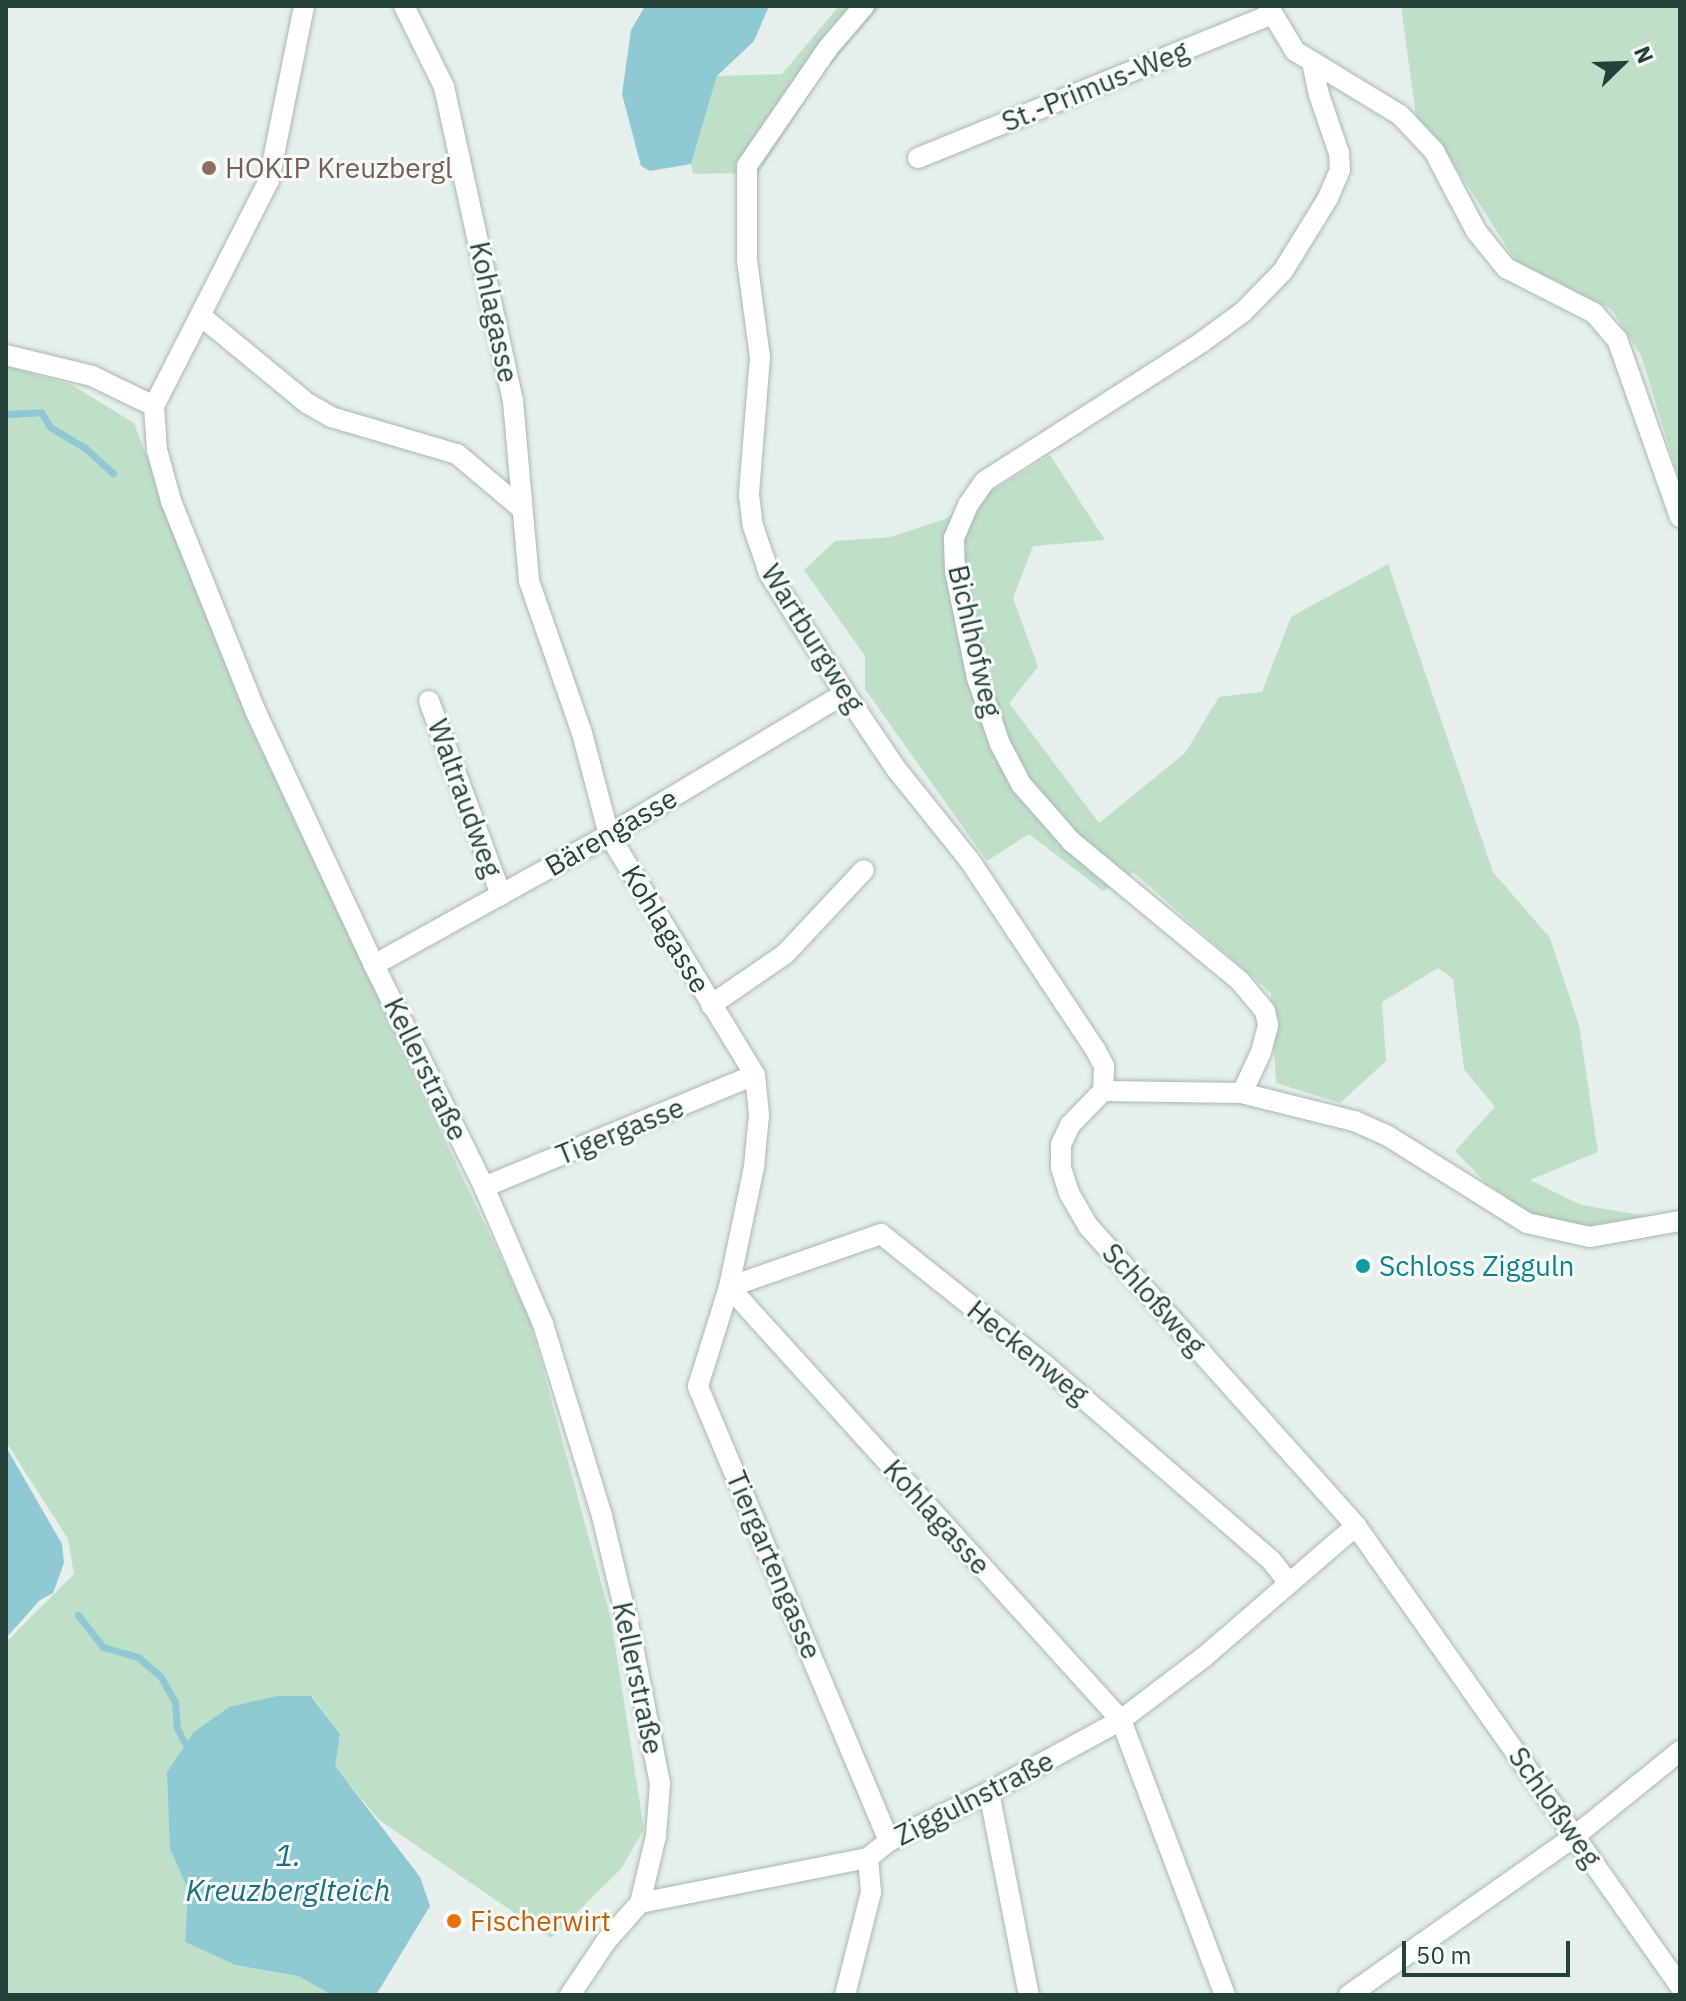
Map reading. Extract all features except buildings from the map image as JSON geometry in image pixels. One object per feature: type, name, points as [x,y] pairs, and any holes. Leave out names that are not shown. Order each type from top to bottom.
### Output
[{"type":"street","points":[[6,355],[92,376],[154,406],[269,180],[304,6]]},
{"type":"street","name":"Kohlagasse","points":[[404,6],[444,87],[513,401],[521,508],[534,600],[582,733],[609,835],[755,1075],[759,1115],[754,1167],[729,1287],[1121,1720]]},
{"type":"street","name":"Wartburgweg","points":[[864,6],[828,48],[747,166],[747,260],[760,357],[749,495],[753,526],[769,573],[845,693],[897,770],[970,861],[1095,1049],[1104,1066],[1103,1091]]},
{"type":"street","points":[[1270,10],[1295,51],[1400,115],[1434,151],[1476,231],[1506,268],[1594,313],[1617,339],[1680,517]]},
{"type":"street","name":"St.-Primus-Weg","points":[[918,158],[1270,10]]},
{"type":"street","name":"Bichlhofweg","points":[[1242,1093],[1261,1052],[1268,1025],[1265,1011],[1240,981],[1071,841],[1021,784],[1000,744],[977,678],[955,571],[954,538],[968,505],[985,481],[1202,342],[1243,312],[1283,271],[1328,198],[1340,170],[1339,153],[1319,95],[1312,62]]},
{"type":"street","points":[[201,316],[307,403],[331,417],[457,454],[521,508]]},
{"type":"street","name":"Kellerstraße","points":[[154,406],[157,450],[171,501],[255,710],[374,965],[484,1187],[543,1324],[602,1516],[632,1641],[660,1784],[656,1836],[640,1903]]},
{"type":"street","name":"Bärengasse","points":[[374,965],[609,835],[845,693]]},
{"type":"street","name":"Waltraudweg","points":[[429,701],[501,895]]},
{"type":"street","points":[[711,1005],[785,954],[864,870]]},
{"type":"street","name":"Tigergasse","points":[[484,1187],[755,1075]]},
{"type":"street","points":[[1103,1091],[1242,1093],[1354,1121],[1388,1136],[1527,1223],[1549,1229],[1590,1237],[1680,1221]]},
{"type":"street","name":"Schloßweg","points":[[1103,1091],[1070,1125],[1061,1144],[1061,1168],[1069,1193],[1089,1227],[1356,1526],[1680,1986]]},
{"type":"street","name":"Heckenweg","points":[[729,1287],[881,1234],[1057,1375],[1271,1560],[1289,1583]]},
{"type":"street","name":"Tiergartengasse","points":[[729,1287],[698,1386],[889,1841]]},
{"type":"street","name":"Ziggulnstraße","points":[[640,1903],[868,1858],[889,1841],[989,1792],[1121,1720],[1204,1657],[1356,1526]]},
{"type":"street","points":[[1121,1720],[1225,1995]]},
{"type":"street","points":[[1349,1995],[1575,1836],[1680,1751]]},
{"type":"street","points":[[989,1792],[1029,1995]]},
{"type":"street","points":[[845,1995],[871,1892],[868,1858]]},
{"type":"street","points":[[570,1995],[607,1940],[640,1903]]},
{"type":"green space","points":[[839,6],[881,6],[823,74],[759,173],[693,174],[691,164],[717,76],[782,74]]},
{"type":"green space","points":[[1401,6],[1680,6],[1680,482],[1641,355],[1611,309],[1516,261],[1441,144],[1416,116]]},
{"type":"green space","points":[[6,366],[72,385],[134,423],[248,722],[529,1318],[611,1619],[644,1829],[621,1869],[551,1938],[379,1820],[334,1766],[340,1734],[312,1696],[277,1696],[170,1849],[188,1889],[185,1942],[235,1965],[298,1976],[332,1995],[6,1995],[6,1642],[74,1574],[68,1539],[6,1442]]},
{"type":"green space","points":[[1050,455],[1105,540],[1033,546],[1013,598],[1038,667],[1009,703],[1099,823],[1185,753],[1219,697],[1262,692],[1291,617],[1388,564],[1493,872],[1550,938],[1579,1025],[1598,1152],[1530,1180],[1581,1205],[1647,1216],[1568,1229],[1533,1217],[1485,1182],[1455,1151],[1495,1107],[1464,1069],[1453,979],[1438,968],[1382,1002],[1386,1061],[1340,1103],[1276,1083],[1271,993],[1133,872],[1103,891],[1029,834],[987,861],[865,689],[865,656],[804,570],[835,541],[891,537],[948,518]]},
{"type":"water","points":[[645,6],[769,6],[754,41],[717,76],[691,164],[650,171],[641,166],[622,94],[631,30]]},
{"type":"water","points":[[6,1447],[62,1544],[64,1563],[53,1593],[40,1600],[6,1638]]},
{"type":"water","name":"1. Kreuzberglteich","points":[[277,1696],[311,1696],[340,1734],[335,1766],[420,1877],[430,1906],[376,1995],[332,1995],[298,1976],[235,1965],[185,1942],[188,1889],[170,1849],[167,1772],[194,1732],[229,1707]]},
{"type":"waterway","points":[[6,414],[41,412],[50,427],[85,448],[113,473]]},
{"type":"waterway","points":[[78,1615],[103,1647],[138,1657],[161,1677],[175,1702],[177,1728],[184,1742]]},
{"type":"place","name":"HOKIP Kreuzbergl","points":[[209,168]]},
{"type":"place","name":"Schloss Zigguln","points":[[1363,1266]]},
{"type":"place","name":"Fischerwirt","points":[[454,1921]]}]
